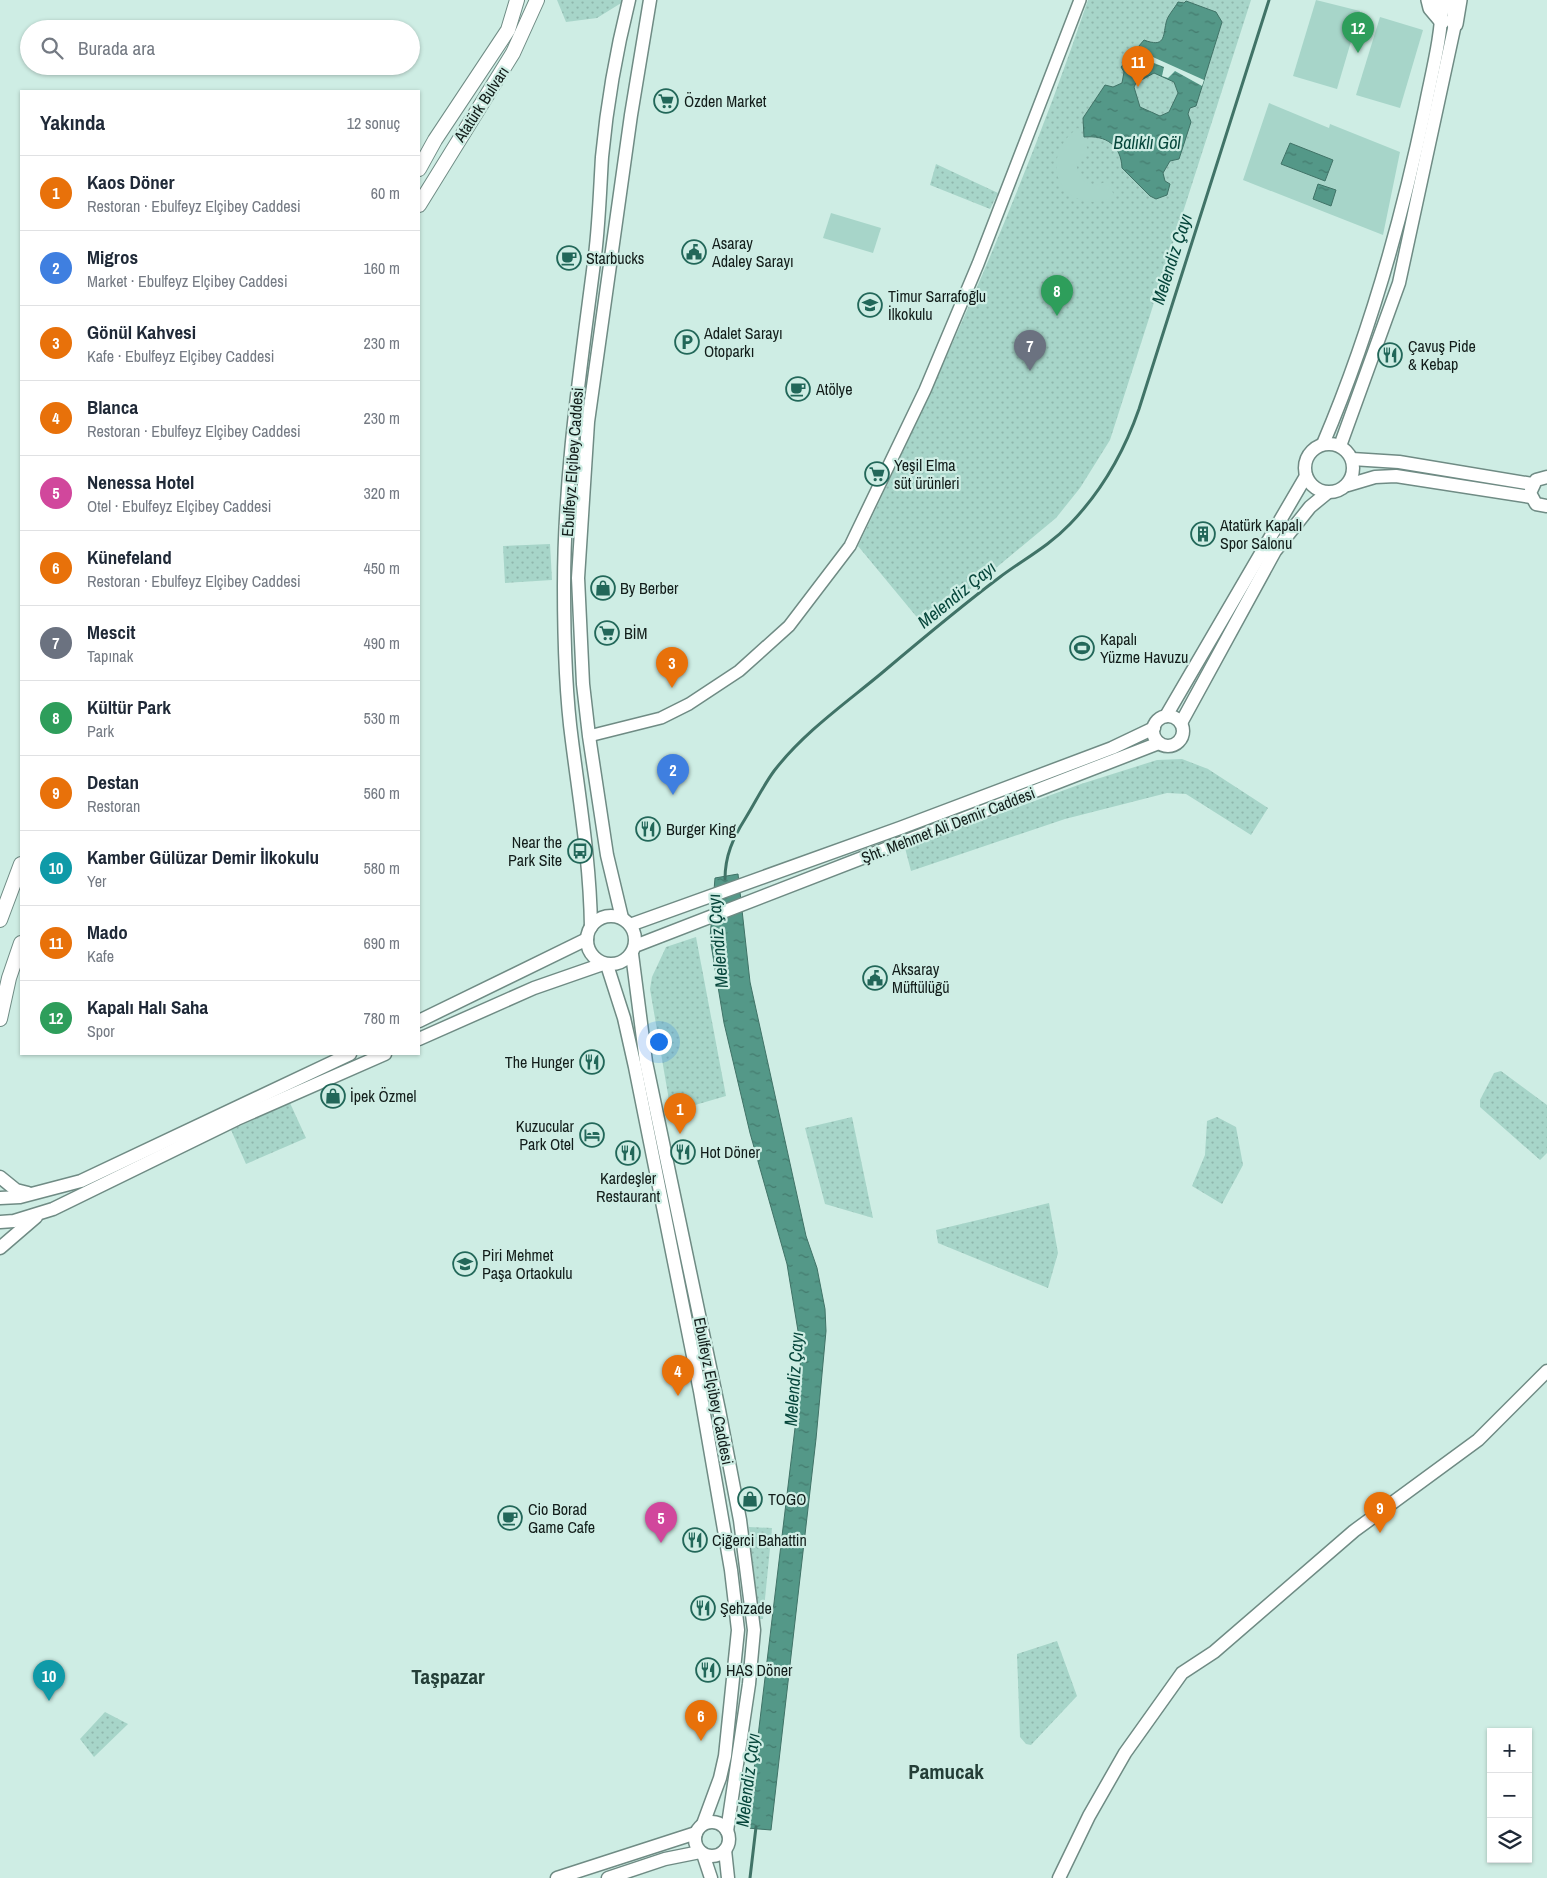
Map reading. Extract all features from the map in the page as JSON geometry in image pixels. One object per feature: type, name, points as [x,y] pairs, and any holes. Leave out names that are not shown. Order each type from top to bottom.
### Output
[{"type":"highway","points":[[1429,0],[1431,8],[1448,23],[1459,0]]},
{"type":"main road","name":"Atatürk Bulvarı","points":[[420,167],[435,140],[508,30],[517,0]]},
{"type":"main road","name":"Atatürk Bulvarı","points":[[420,202],[514,53],[537,0]]},
{"type":"main road","name":"Ebulfeyz Elçibey Caddesi","points":[[589,933],[588,857],[572,738],[564,587],[573,420],[595,253],[604,146],[619,41],[629,0]]},
{"type":"main road","name":"Ebulfeyz Elçibey Caddesi","points":[[626,921],[607,855],[589,736],[583,684],[578,578],[588,422],[631,115],[650,0]]},
{"type":"main road","points":[[1166,716],[1175,718],[1181,723],[1183,732],[1179,741],[1170,746],[1159,743],[1154,736],[1154,728],[1158,720],[1166,716],[1306,476],[1306,459],[1311,452],[1323,444],[1376,303],[1390,257],[1448,23],[1442,0]]},
{"type":"main road","points":[[1340,446],[1399,283],[1451,0]]},
{"type":"main road","points":[[1323,444],[1340,446],[1347,450],[1352,459],[1354,470],[1348,485]]},
{"type":"main road","points":[[1352,459],[1399,462],[1532,491]]},
{"type":"main road","points":[[1306,476],[1313,487],[1327,493]]},
{"type":"main road","points":[[1181,723],[1214,659],[1275,551],[1310,507],[1327,493],[1375,477],[1396,476],[1532,491]]},
{"type":"main road","points":[[1547,477],[1540,478],[1532,491],[1536,504],[1547,506]]},
{"type":"main road","name":"Şht. Mehmet Ali Demir Caddesi","points":[[626,921],[745,885],[1112,748],[1154,728]]},
{"type":"main road","name":"Şht. Mehmet Ali Demir Caddesi","points":[[634,949],[737,906],[1159,743]]},
{"type":"main road","points":[[0,920],[20,867]]},
{"type":"main road","points":[[420,1019],[589,933],[597,920],[608,916],[626,921],[636,937],[634,949],[621,963],[605,964],[534,988],[420,1039]]},
{"type":"main road","points":[[589,933],[590,953],[605,964]]},
{"type":"main road","points":[[0,1019],[9,978],[20,946]]},
{"type":"main road","name":"Ebulfeyz Elçibey Caddesi","points":[[634,949],[646,1062],[719,1410],[740,1520],[754,1630],[749,1684],[727,1831]]},
{"type":"main road","name":"Ebulfeyz Elçibey Caddesi","points":[[605,964],[624,1018],[642,1101],[700,1392],[731,1570],[738,1630],[725,1756],[720,1778],[699,1829]]},
{"type":"main road","points":[[0,1198],[31,1194],[81,1181],[348,1055]]},
{"type":"main road","points":[[0,1222],[14,1221],[42,1213],[97,1189],[237,1119],[383,1055]]},
{"type":"main road","points":[[0,1177],[16,1190],[31,1194]]},
{"type":"main road","points":[[0,1248],[42,1213]]},
{"type":"main road","points":[[1059,1878],[1089,1816],[1125,1753],[1182,1673],[1214,1652],[1354,1531],[1478,1440],[1547,1371]]},
{"type":"main road","points":[[557,1878],[716,1822],[727,1831],[729,1841],[725,1850],[728,1878]]},
{"type":"main road","points":[[699,1829],[695,1842],[702,1853],[711,1878]]},
{"type":"main road","points":[[608,1878],[665,1859],[702,1853],[715,1856],[725,1850]]},
{"type":"street","points":[[589,736],[661,718],[689,704],[739,671],[789,626],[850,546],[925,390],[1008,191],[1080,0]]},
{"type":"shaded area","points":[[557,0],[626,0],[597,18],[566,22]]},
{"type":"shaded area","points":[[1088,0],[1251,0],[1110,440],[1080,488],[1056,518],[925,627],[858,546],[982,276],[1038,139]]},
{"type":"shaded area","points":[[1316,0],[1360,11],[1337,89],[1293,76]]},
{"type":"shaded area","points":[[1380,17],[1423,30],[1400,108],[1356,95]]},
{"type":"shaded area","points":[[1269,103],[1329,128],[1330,124],[1400,152],[1383,235],[1243,180]]},
{"type":"shaded area","points":[[1078,128],[1088,150],[1077,161],[1078,173],[1085,182],[1090,184],[1101,184],[1107,181],[1115,197],[1097,202],[1081,200],[1069,193],[1060,182],[1057,169],[1058,155],[1065,141]]},
{"type":"shaded area","points":[[936,164],[998,193],[990,209],[930,185]]},
{"type":"shaded area","points":[[831,213],[881,228],[873,253],[823,238]]},
{"type":"shaded area","points":[[550,544],[552,580],[505,583],[503,546]]},
{"type":"shaded area","points":[[1182,759],[1208,769],[1268,808],[1251,835],[1186,794],[1167,793],[1065,819],[911,871],[905,848],[1081,784],[1157,760]]},
{"type":"shaded area","points":[[696,937],[726,1096],[671,1112],[650,989],[652,977],[666,947]]},
{"type":"shaded area","points":[[1501,1071],[1547,1105],[1547,1153],[1540,1160],[1480,1107],[1480,1100],[1494,1073]]},
{"type":"shaded area","points":[[290,1103],[306,1138],[246,1164],[231,1130]]},
{"type":"shaded area","points":[[852,1117],[873,1218],[825,1204],[805,1128]]},
{"type":"shaded area","points":[[1217,1117],[1236,1127],[1243,1165],[1222,1204],[1192,1186],[1205,1155],[1207,1121]]},
{"type":"shaded area","points":[[1049,1203],[1058,1253],[1048,1288],[938,1243],[936,1230]]},
{"type":"shaded area","points":[[749,1527],[772,1528],[763,1619],[757,1619]]},
{"type":"shaded area","points":[[1057,1641],[1077,1696],[1031,1745],[1026,1744],[1020,1737],[1017,1654]]},
{"type":"shaded area","points":[[105,1712],[128,1724],[94,1757],[80,1739]]},
{"type":"water","name":"Balıklı Göl","points":[[1186,1],[1216,12],[1222,22],[1196,106],[1190,108],[1188,114],[1191,122],[1179,159],[1170,161],[1163,173],[1165,181],[1170,184],[1167,195],[1156,199],[1150,196],[1122,168],[1119,153],[1111,143],[1099,138],[1084,137],[1083,118],[1105,85],[1113,87],[1122,83],[1124,72],[1121,67],[1144,40],[1156,43],[1162,40],[1169,15],[1178,2],[1184,3]],"holes":[[[1154,73],[1174,82],[1178,93],[1169,112],[1160,116],[1140,107],[1134,87],[1136,83]]]},
{"type":"water","points":[[1290,143],[1333,160],[1325,181],[1281,164]]},
{"type":"water","points":[[1318,184],[1336,190],[1331,206],[1313,199]]},
{"type":"water","points":[[738,874],[750,982],[806,1236],[817,1268],[825,1309],[826,1331],[816,1439],[771,1830],[747,1828],[801,1378],[799,1337],[787,1264],[750,1133],[724,1023],[710,938],[715,878]]},
{"type":"pier","points":[[1135,49],[1204,80],[1202,86],[1175,71],[1168,78],[1162,76],[1164,67],[1131,54]]},
{"type":"waterway","name":"Melendiz Çayı","points":[[725,879],[730,847],[737,833],[774,771],[798,743],[941,623],[1062,532],[1082,511],[1111,470],[1139,409],[1269,0]]},
{"type":"waterway","name":"Melendiz Çayı","points":[[750,1878],[756,1827]]},
{"type":"place","name":"Kapalı Halı Saha","points":[[1358,53]]},
{"type":"place","name":"Mado","points":[[1138,87]]},
{"type":"place","name":"Özden Market","points":[[666,101]]},
{"type":"place","name":"Asaray Adaley Sarayı","points":[[694,252]]},
{"type":"place","name":"Starbucks","points":[[569,258]]},
{"type":"place","name":"Timur Sarrafoğlu İlkokulu","points":[[870,305]]},
{"type":"place","name":"Kültür Park","points":[[1057,316]]},
{"type":"place","name":"Adalet Sarayı Otoparkı","points":[[687,342]]},
{"type":"place","name":"Çavuş Pide & Kebap","points":[[1390,355]]},
{"type":"place","name":"Mescit","points":[[1030,371]]},
{"type":"place","name":"Atölye","points":[[798,389]]},
{"type":"place","name":"Yeşil Elma süt ürünleri","points":[[877,474]]},
{"type":"place","name":"Atatürk Kapalı Spor Salonu","points":[[1203,534]]},
{"type":"place","name":"By Berber","points":[[603,588]]},
{"type":"place","name":"BİM","points":[[607,633]]},
{"type":"place","name":"Kapalı Yüzme Havuzu","points":[[1082,648]]},
{"type":"place","name":"Gönül Kahvesi","points":[[672,688]]},
{"type":"place","name":"Migros","points":[[673,795]]},
{"type":"place","name":"Burger King","points":[[648,829]]},
{"type":"place","name":"Near the Park Site","points":[[580,851]]},
{"type":"place","name":"Aksaray Müftülüğü","points":[[875,978]]},
{"type":"place","name":"The Hunger","points":[[592,1062]]},
{"type":"place","name":"İpek Özmel","points":[[333,1096]]},
{"type":"place","name":"Kaos Döner","points":[[680,1134]]},
{"type":"place","name":"Kuzucular Park Otel","points":[[592,1135]]},
{"type":"place","name":"Hot Döner","points":[[683,1152]]},
{"type":"place","name":"Kardeşler Restaurant","points":[[628,1153]]},
{"type":"place","name":"Piri Mehmet Paşa Ortaokulu","points":[[465,1264]]},
{"type":"place","name":"Blanca","points":[[678,1396]]},
{"type":"place","name":"TOGO","points":[[750,1499]]},
{"type":"place","name":"Cio Borad Game Cafe","points":[[510,1518]]},
{"type":"place","name":"Destan","points":[[1380,1533]]},
{"type":"place","name":"Ciğerci Bahattin","points":[[695,1540]]},
{"type":"place","name":"Nenessa Hotel","points":[[661,1543]]},
{"type":"place","name":"Şehzade","points":[[703,1608]]},
{"type":"place","name":"HAS Döner","points":[[708,1670]]},
{"type":"place","name":"Kamber Gülüzar Demir İlkokulu","points":[[49,1701]]},
{"type":"place","name":"Künefeland","points":[[701,1741]]},
{"type":"district","name":"Taşpazar","points":[[448,1677]]},
{"type":"district","name":"Pamucak","points":[[946,1772]]}]
